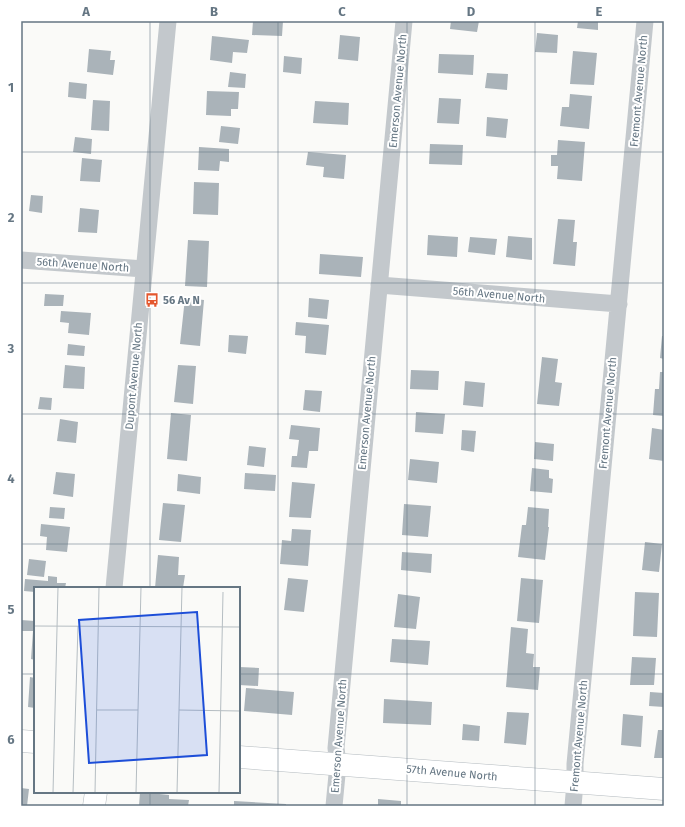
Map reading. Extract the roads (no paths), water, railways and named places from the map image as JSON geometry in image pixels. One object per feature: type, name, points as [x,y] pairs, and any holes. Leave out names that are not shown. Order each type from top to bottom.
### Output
[{"type":"street","name":"Dupont Avenue North","points":[[114,587],[168,21]]},
{"type":"street","name":"Emerson Avenue North","points":[[334,806],[338,764],[336,748],[404,21]]},
{"type":"street","name":"Fremont Avenue North","points":[[573,806],[575,764],[646,21]]},
{"type":"street","name":"56th Avenue North","points":[[21,260],[144,269]]},
{"type":"street","name":"56th Avenue North","points":[[379,285],[619,304]]},
{"type":"street","points":[[21,741],[34,742]]},
{"type":"street","name":"57th Avenue North","points":[[240,757],[664,789]]},
{"type":"street","points":[[94,806],[96,793]]},
{"type":"place","name":"56 Av N","points":[[152,300]]}]
